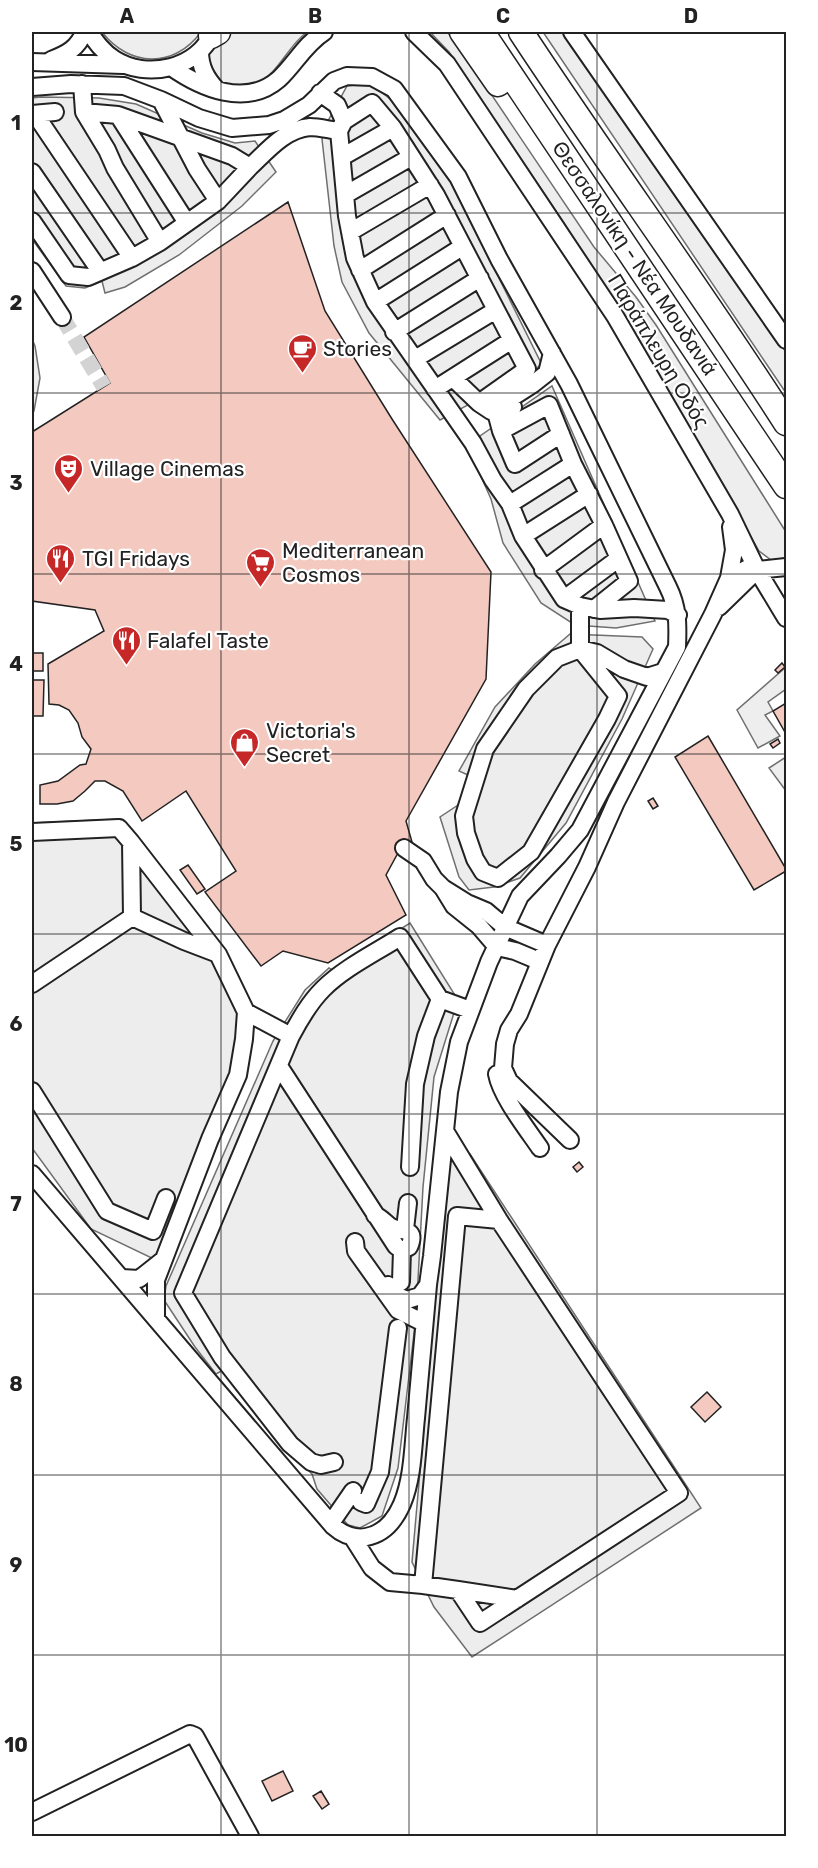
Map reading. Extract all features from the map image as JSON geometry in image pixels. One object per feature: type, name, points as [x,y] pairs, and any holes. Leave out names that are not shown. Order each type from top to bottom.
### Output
[{"type":"highway","points":[[462,32],[607,243],[657,307],[683,329]]},
{"type":"highway","name":"Θεσσαλονίκη - Νέα Μουδανιά","points":[[482,32],[786,486]]},
{"type":"highway","name":"Θεσσαλονίκη - Νέα Μουδανιά","points":[[521,32],[579,121],[752,368],[786,423]]},
{"type":"highway","points":[[752,368],[786,412]]},
{"type":"street","points":[[39,62],[71,51],[84,32]]},
{"type":"street","points":[[89,32],[103,51],[124,64]]},
{"type":"street","points":[[171,68],[206,88],[241,93],[268,86],[280,78],[313,38],[324,32]]},
{"type":"street","name":"Παράπλευρη Οδός","points":[[414,32],[447,64],[615,316],[730,514],[758,570],[786,618]]},
{"type":"street","points":[[572,32],[786,340]]},
{"type":"street","points":[[39,62],[124,64],[147,70],[171,68],[191,58],[211,37]]},
{"type":"street","points":[[211,37],[200,61],[203,71],[217,90]]},
{"type":"street","points":[[32,87],[77,84],[124,86],[216,124],[232,128],[252,127],[284,120],[309,105],[334,81],[347,76],[372,77],[394,89],[458,177],[499,259],[568,384],[676,603],[677,646],[580,830],[520,896],[470,1010],[459,1042],[449,1092],[411,1461],[403,1502],[393,1522],[382,1531],[369,1537],[352,1538]]},
{"type":"street","points":[[77,84],[79,112],[102,156],[114,168],[160,243]]},
{"type":"street","points":[[320,93],[337,105],[342,126],[345,195],[355,258],[360,270],[375,302],[394,332],[472,443],[510,504],[523,536],[543,570],[564,599],[587,608],[641,605],[668,610],[678,615]]},
{"type":"street","points":[[161,100],[188,141],[197,169],[218,201]]},
{"type":"street","points":[[32,221],[69,275],[88,277],[160,243],[218,201],[269,148],[288,134],[310,128],[342,126],[372,103],[393,128],[430,185],[527,369],[492,415]]},
{"type":"street","points":[[55,112],[33,114],[132,258]]},
{"type":"street","points":[[79,112],[118,115],[232,156],[250,167]]},
{"type":"street","points":[[118,115],[187,223]]},
{"type":"street","points":[[342,157],[393,128]]},
{"type":"street","points":[[345,195],[411,157]]},
{"type":"street","points":[[32,172],[100,272]]},
{"type":"street","points":[[350,232],[430,185]]},
{"type":"street","points":[[360,270],[447,215]]},
{"type":"street","points":[[375,302],[462,247]]},
{"type":"street","points":[[32,271],[62,317]]},
{"type":"street","points":[[394,332],[480,278]]},
{"type":"street","points":[[415,359],[496,310]]},
{"type":"street","points":[[435,389],[512,340]]},
{"type":"street","points":[[492,415],[547,373],[552,353]]},
{"type":"street","points":[[453,378],[492,415],[515,464]]},
{"type":"street","points":[[492,415],[556,382],[568,384]]},
{"type":"street","points":[[492,415],[549,405],[573,464],[629,581],[587,608],[580,650],[618,696],[607,719],[531,852],[498,878],[483,872],[475,859],[466,833],[464,816],[485,749],[526,688],[557,658],[580,650],[597,653],[624,669],[647,677],[663,672]]},
{"type":"street","points":[[493,480],[561,434]]},
{"type":"street","points":[[510,504],[573,464]]},
{"type":"street","points":[[523,536],[589,494]]},
{"type":"street","points":[[540,1148],[498,1081],[494,1053],[519,1014],[543,953],[729,578],[734,550],[730,514]]},
{"type":"street","points":[[543,570],[604,525]]},
{"type":"street","points":[[564,599],[618,559]]},
{"type":"street","points":[[729,578],[748,568],[758,570],[786,567]]},
{"type":"street","points":[[713,614],[758,570]]},
{"type":"street","points":[[641,605],[666,594],[668,586]]},
{"type":"street","points":[[580,650],[641,685],[649,699]]},
{"type":"street","points":[[32,831],[119,828],[218,954],[246,1012],[238,1075],[210,1139],[156,1280],[156,1319]]},
{"type":"street","points":[[131,842],[132,917]]},
{"type":"street","points":[[404,848],[423,861],[444,888],[467,903],[486,911],[543,953]]},
{"type":"street","points":[[444,888],[454,906],[479,926],[497,947],[543,953]]},
{"type":"street","points":[[132,917],[218,954]]},
{"type":"street","points":[[32,984],[132,917]]},
{"type":"street","points":[[334,1462],[321,1465],[311,1462],[290,1444],[222,1356],[183,1293],[291,1036],[322,989],[400,937],[441,999],[470,1010]]},
{"type":"street","points":[[410,1167],[415,1084],[426,1036],[441,999]]},
{"type":"street","points":[[246,1012],[291,1036]]},
{"type":"street","points":[[509,1030],[503,1068],[508,1080],[570,1140]]},
{"type":"street","points":[[279,1066],[375,1215],[396,1246],[402,1250]]},
{"type":"street","points":[[32,1091],[107,1210],[153,1231],[166,1198]]},
{"type":"street","points":[[445,1131],[499,1220],[679,1493],[480,1623],[459,1590]]},
{"type":"street","points":[[32,1174],[334,1526],[352,1538],[372,1568],[390,1582],[517,1599]]},
{"type":"street","points":[[405,1229],[408,1203]]},
{"type":"street","points":[[375,1215],[390,1226],[405,1229],[410,1234],[412,1241],[409,1247],[402,1250]]},
{"type":"street","points":[[423,1585],[457,1216],[499,1220]]},
{"type":"street","points":[[424,1323],[398,1310],[356,1251],[355,1242],[362,1246],[395,1295],[407,1300],[420,1296],[428,1284]]},
{"type":"street","points":[[401,1282],[402,1250]]},
{"type":"street","points":[[122,1278],[139,1279],[164,1259]]},
{"type":"street","points":[[334,1526],[357,1497],[366,1504],[381,1472],[398,1328]]},
{"type":"street","points":[[32,1812],[190,1734],[195,1736],[250,1836]]},
{"type":"shaded area","points":[[102,32],[201,32],[178,53],[152,59],[125,52],[113,44]]},
{"type":"shaded area","points":[[227,32],[307,32],[265,79],[255,85],[243,87],[222,83],[214,77],[210,70],[207,54]]},
{"type":"shaded area","points":[[430,32],[447,32],[456,42],[594,247],[656,325],[786,532],[786,558],[771,560],[759,551],[676,405],[564,223],[449,52]]},
{"type":"shaded area","points":[[543,32],[567,32],[786,352],[786,393]]},
{"type":"shaded area","points":[[369,83],[393,101],[446,171],[542,365],[440,420],[369,333],[342,282],[334,246],[322,139],[329,119],[347,86]]},
{"type":"shaded area","points":[[32,98],[99,98],[136,104],[202,133],[235,143],[255,141],[276,172],[242,206],[179,255],[125,287],[105,293],[102,281],[85,288],[66,286],[32,239]]},
{"type":"shaded area","points":[[32,339],[40,378],[32,414]]},
{"type":"shaded area","points":[[552,386],[655,621],[616,628],[575,625],[541,603],[503,543],[491,499],[467,445]]},
{"type":"shaded area","points":[[570,634],[642,637],[653,649],[622,719],[566,823],[520,878],[494,887],[469,890],[459,877],[440,817],[458,805],[470,776],[459,771],[495,707],[535,664]]},
{"type":"shaded area","points":[[786,667],[786,689],[768,702],[773,711],[765,715],[780,736],[758,748],[737,710]]},
{"type":"shaded area","points":[[786,757],[786,791],[769,768]]},
{"type":"shaded area","points":[[121,819],[229,964],[243,1042],[160,1262],[91,1229],[32,1148],[32,823]]},
{"type":"shaded area","points":[[410,923],[458,1000],[434,1077],[423,1187],[416,1317],[398,1468],[382,1516],[360,1528],[348,1525],[317,1489],[312,1474],[281,1444],[248,1404],[225,1369],[216,1374],[164,1300],[166,1286],[273,1041],[305,990],[329,968],[334,971]]},
{"type":"shaded area","points":[[448,1154],[470,1154],[701,1508],[472,1657],[434,1607],[412,1562]]},
{"type":"building","name":"Mediterranean Cosmos","points":[[288,202],[325,311],[491,572],[486,679],[406,821],[412,842],[398,853],[386,875],[406,915],[328,963],[283,951],[261,966],[205,892],[236,871],[186,791],[142,821],[123,791],[105,781],[95,781],[73,801],[40,804],[40,785],[58,781],[80,765],[86,764],[91,749],[82,737],[78,723],[69,710],[59,705],[49,704],[48,664],[104,631],[95,610],[32,601],[32,432],[110,383],[84,337]]},
{"type":"building","points":[[32,653],[43,653],[43,671],[32,671]]},
{"type":"building","points":[[782,663],[785,667],[778,673],[775,670]]},
{"type":"building","points":[[32,680],[44,680],[43,716],[32,716]]},
{"type":"building","points":[[786,703],[786,734],[773,711]]},
{"type":"building","points":[[708,736],[786,869],[754,890],[675,757]]},
{"type":"building","points":[[778,739],[780,743],[773,748],[770,744]]},
{"type":"building","points":[[653,798],[658,806],[653,809],[648,801]]},
{"type":"building","points":[[188,865],[205,889],[197,894],[180,870]]},
{"type":"building","points":[[579,1162],[583,1167],[577,1172],[573,1167]]},
{"type":"building","points":[[707,1392],[721,1407],[705,1422],[691,1407]]},
{"type":"building","points":[[283,1771],[293,1791],[272,1801],[262,1781]]},
{"type":"building","points":[[321,1791],[329,1804],[322,1809],[313,1796]]},
{"type":"tunnel","points":[[62,317],[104,387]]},
{"type":"place","name":"Stories","points":[[302,374]]},
{"type":"place","name":"Village Cinemas","points":[[69,494]]},
{"type":"place","name":"TGI Fridays","points":[[61,584]]},
{"type":"place","name":"Mediterranean Cosmos","points":[[261,588]]},
{"type":"place","name":"Falafel Taste","points":[[126,666]]},
{"type":"place","name":"Victoria's Secret","points":[[245,768]]}]
